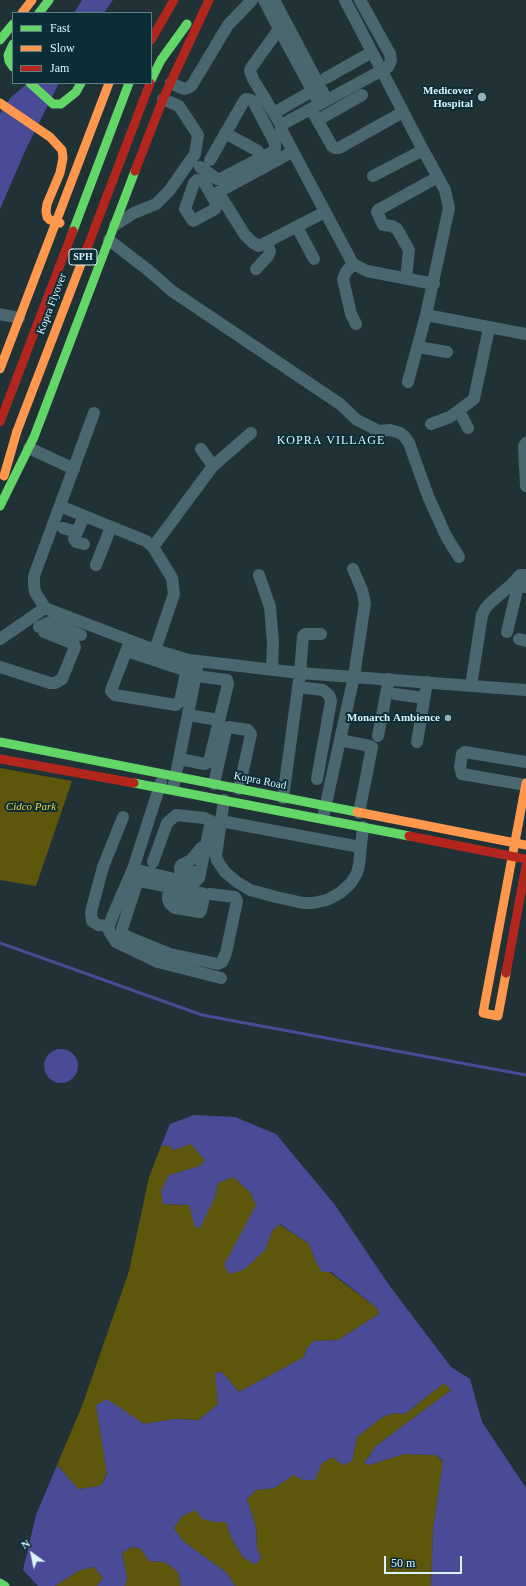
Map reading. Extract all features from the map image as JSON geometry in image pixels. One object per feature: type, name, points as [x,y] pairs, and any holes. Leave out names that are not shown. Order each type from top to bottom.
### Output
[{"type":"main road","points":[[23,12],[32,0]]},
{"type":"main road","points":[[40,12],[49,0]]},
{"type":"main road","points":[[152,38],[174,0]]},
{"type":"main road","points":[[152,78],[161,60],[205,0]]},
{"type":"main road","points":[[0,506],[34,437],[104,238],[114,226],[163,99],[208,0]]},
{"type":"main road","points":[[0,40],[12,25]]},
{"type":"main road","points":[[12,46],[8,55],[9,61],[12,66]]},
{"type":"main road","points":[[31,84],[53,104],[61,104],[76,92],[80,84]]},
{"type":"main road","points":[[0,369],[58,223],[109,84]]},
{"type":"main road","name":"Kopra Flyover","points":[[0,422],[129,84]]},
{"type":"main road","name":"Kopra Flyover","points":[[0,490],[17,431],[135,118],[150,84]]},
{"type":"main road","points":[[0,103],[50,137],[62,150],[63,158],[60,173],[47,204],[46,211],[47,217],[58,223]]},
{"type":"main road","name":"Kopra Road","points":[[0,742],[526,845]]},
{"type":"main road","points":[[0,759],[172,790],[526,859]]},
{"type":"main road","points":[[526,784],[483,1013],[498,1016],[526,866]]},
{"type":"main road","points":[[0,1583],[5,1586]]},
{"type":"street","points":[[171,82],[184,89],[192,85],[228,25],[252,0]]},
{"type":"street","points":[[264,0],[279,29],[322,83]]},
{"type":"street","points":[[274,0],[322,83],[318,120],[332,146],[339,148],[403,112]]},
{"type":"street","points":[[345,0],[422,150],[445,190],[449,208],[434,284],[408,382]]},
{"type":"street","points":[[225,133],[255,153],[266,145],[275,133],[319,104],[388,67],[391,61],[390,54],[360,0]]},
{"type":"street","points":[[279,29],[250,71],[250,74],[274,113],[275,133],[276,146],[274,151],[222,178],[217,179],[205,164],[244,101],[248,99],[253,102],[275,133],[292,152],[353,264],[367,271],[434,284]]},
{"type":"street","points":[[274,113],[372,52]]},
{"type":"street","points":[[318,120],[362,95]]},
{"type":"street","points":[[114,226],[134,213],[156,204],[169,191],[195,154],[198,135],[179,106],[163,99]]},
{"type":"street","points":[[373,176],[422,150]]},
{"type":"street","points":[[292,152],[215,194],[252,242],[259,246],[325,212]]},
{"type":"street","points":[[406,279],[409,250],[397,229],[392,226],[383,225],[377,212],[378,210],[438,177]]},
{"type":"street","points":[[297,227],[314,259]]},
{"type":"street","points":[[104,238],[148,270],[172,291],[340,404],[357,420],[378,431],[390,430],[400,433],[406,437],[428,496],[446,536],[459,557]]},
{"type":"street","points":[[256,269],[268,256],[270,251],[267,243]]},
{"type":"street","points":[[353,264],[346,272],[343,279],[351,314],[356,324]]},
{"type":"street","points":[[0,314],[19,318]]},
{"type":"street","points":[[426,315],[526,334]]},
{"type":"street","points":[[431,424],[450,417],[471,402],[476,396],[489,328]]},
{"type":"street","points":[[418,347],[447,352]]},
{"type":"street","points":[[459,411],[468,428]]},
{"type":"street","points":[[81,633],[45,608],[35,592],[34,576],[94,412]]},
{"type":"street","points":[[153,547],[213,466],[251,433]]},
{"type":"street","points":[[526,443],[524,446],[526,486]]},
{"type":"street","points":[[29,448],[74,469]]},
{"type":"street","points":[[201,449],[213,466]]},
{"type":"street","points":[[60,506],[146,541],[153,547],[172,578],[174,594],[155,650]]},
{"type":"street","points":[[84,516],[75,540],[84,544]]},
{"type":"street","points":[[96,565],[111,527]]},
{"type":"street","points":[[63,528],[77,532]]},
{"type":"street","points":[[322,820],[354,676],[365,603],[354,569]]},
{"type":"street","points":[[259,575],[270,606],[273,643],[272,670]]},
{"type":"street","points":[[471,686],[467,672],[480,649],[482,615],[490,603],[520,575],[526,575]]},
{"type":"street","points":[[507,632],[516,590],[520,587],[526,587]]},
{"type":"street","points":[[0,639],[45,608]]},
{"type":"street","points":[[0,667],[50,683],[55,683],[62,680],[75,647],[74,644],[42,629],[50,622],[193,667],[227,680],[228,682],[209,762],[205,764],[179,759]]},
{"type":"street","points":[[283,798],[300,673],[303,636],[305,634],[322,634]]},
{"type":"street","points":[[128,646],[155,650],[193,667],[272,670],[526,690]]},
{"type":"street","points":[[128,646],[111,691],[116,695],[176,705],[180,701],[193,667]]},
{"type":"street","points":[[172,790],[188,715],[193,667]]},
{"type":"street","points":[[378,736],[389,679]]},
{"type":"street","points":[[417,742],[427,682]]},
{"type":"street","points":[[298,687],[323,690],[330,695],[331,701],[317,779]]},
{"type":"street","points":[[395,694],[424,698]]},
{"type":"street","points":[[188,715],[219,720]]},
{"type":"street","points":[[214,784],[226,730],[228,727],[248,730],[251,734],[239,789]]},
{"type":"street","points":[[340,740],[370,746],[372,748],[359,813]]},
{"type":"street","points":[[526,762],[465,752],[462,754],[460,767],[462,774],[526,784]]},
{"type":"street","points":[[134,876],[202,892],[207,898],[235,897],[237,901],[226,953],[222,962],[218,964],[170,954],[122,933],[134,876],[164,774]]},
{"type":"street","points":[[224,800],[216,856],[217,860],[224,872],[236,882],[250,890],[276,897],[313,903],[327,900],[347,888],[357,873],[363,827]]},
{"type":"street","points":[[134,876],[191,883],[197,880],[200,873],[211,823],[210,820],[176,815],[168,822],[153,862]]},
{"type":"street","points":[[109,926],[98,925],[92,921],[91,912],[103,867],[122,817]]},
{"type":"street","points":[[221,821],[360,847]]},
{"type":"street","points":[[200,873],[180,870],[180,868],[181,865],[195,858],[201,848],[206,846]]},
{"type":"street","points":[[134,876],[109,926],[111,936],[116,942],[158,962],[221,978]]},
{"type":"green space","name":"Cidco Park","points":[[0,768],[72,781],[36,886],[0,880]]},
{"type":"green space","points":[[191,1143],[205,1160],[200,1166],[169,1175],[163,1204],[189,1205],[215,1197],[218,1183],[233,1177],[250,1192],[256,1205],[242,1234],[265,1250],[272,1231],[279,1224],[309,1244],[316,1262],[377,1308],[379,1314],[338,1340],[314,1341],[307,1348],[304,1357],[239,1392],[222,1372],[216,1373],[218,1404],[199,1420],[175,1419],[144,1424],[107,1400],[96,1405],[107,1473],[101,1486],[78,1489],[57,1465],[82,1406],[129,1271],[149,1177],[161,1146],[168,1145],[174,1150]]},
{"type":"green space","points":[[445,1382],[451,1390],[376,1446],[364,1463],[369,1465],[404,1454],[436,1455],[443,1462],[433,1530],[431,1586],[235,1586],[227,1573],[183,1541],[174,1528],[182,1516],[196,1509],[216,1522],[226,1522],[232,1539],[243,1557],[256,1564],[261,1558],[257,1548],[256,1527],[247,1499],[256,1490],[275,1488],[293,1474],[303,1480],[322,1463],[332,1457],[343,1465],[352,1461],[357,1437],[381,1418],[394,1413],[405,1414]]},
{"type":"green space","points":[[130,1547],[140,1548],[149,1561],[165,1562],[178,1572],[181,1586],[125,1586],[127,1578],[122,1553]]},
{"type":"green space","points":[[94,1567],[103,1578],[97,1586],[55,1586],[80,1570]]},
{"type":"shaded area","points":[[82,0],[113,0],[105,12],[75,12]]},
{"type":"shaded area","points":[[27,84],[58,84],[26,149],[0,209],[0,113],[11,97]]},
{"type":"shaded area","points":[[58,1049],[64,1049],[68,1050],[75,1056],[78,1066],[77,1073],[71,1080],[64,1083],[58,1083],[54,1082],[47,1076],[44,1069],[44,1063],[45,1059],[51,1052]]},
{"type":"shaded area","points":[[194,1115],[235,1117],[276,1134],[335,1205],[389,1285],[451,1367],[470,1379],[482,1422],[526,1488],[526,1586],[431,1586],[433,1530],[443,1461],[436,1455],[404,1454],[369,1465],[364,1463],[376,1446],[451,1390],[444,1383],[405,1414],[394,1413],[381,1418],[357,1437],[352,1461],[343,1465],[332,1457],[322,1463],[315,1480],[303,1480],[293,1475],[275,1488],[256,1490],[247,1499],[256,1527],[257,1548],[261,1558],[256,1565],[243,1557],[232,1539],[226,1522],[216,1522],[202,1519],[196,1510],[182,1516],[174,1528],[183,1541],[227,1573],[235,1586],[181,1586],[178,1572],[165,1562],[149,1561],[140,1548],[131,1547],[122,1553],[127,1578],[125,1586],[97,1586],[103,1578],[94,1567],[80,1570],[55,1586],[38,1586],[23,1570],[36,1515],[57,1465],[78,1489],[101,1486],[107,1474],[96,1405],[107,1399],[144,1424],[175,1419],[199,1420],[218,1404],[215,1373],[222,1372],[239,1392],[304,1357],[307,1348],[314,1341],[338,1340],[379,1314],[377,1308],[331,1272],[322,1272],[316,1262],[309,1244],[280,1224],[272,1231],[265,1250],[244,1270],[229,1274],[224,1265],[256,1205],[250,1192],[233,1177],[218,1183],[215,1197],[200,1228],[195,1227],[189,1205],[163,1204],[161,1191],[169,1175],[200,1166],[205,1160],[191,1144],[174,1150],[168,1145],[161,1146],[170,1124]]},
{"type":"waterway","points":[[0,943],[202,1015],[526,1075]]},
{"type":"traffic: fast","points":[[40,12],[49,0]]},
{"type":"traffic: fast","points":[[152,78],[161,60],[187,24]]},
{"type":"traffic: fast","points":[[0,40],[12,25]]},
{"type":"traffic: fast","points":[[12,46],[8,55],[9,61],[12,66]]},
{"type":"traffic: fast","points":[[31,84],[53,104],[61,104],[76,92],[80,84]]},
{"type":"traffic: fast","points":[[73,231],[129,84]]},
{"type":"traffic: fast","points":[[0,506],[34,437],[135,171]]},
{"type":"traffic: fast","points":[[0,742],[357,812]]},
{"type":"traffic: fast","points":[[134,783],[409,836]]},
{"type":"traffic: fast","points":[[0,1583],[5,1586]]},
{"type":"traffic: slow","points":[[23,12],[32,0]]},
{"type":"traffic: slow","points":[[0,369],[109,84]]},
{"type":"traffic: slow","points":[[0,103],[50,137],[62,150],[63,158],[60,173],[47,204],[46,211],[47,217],[50,220],[60,223]]},
{"type":"traffic: slow","points":[[17,431],[86,251]]},
{"type":"traffic: slow","points":[[4,476],[17,431]]},
{"type":"traffic: slow","points":[[506,973],[498,1016],[483,1013],[526,783]]},
{"type":"traffic: slow","points":[[357,812],[526,845]]},
{"type":"traffic: jam","points":[[152,38],[174,0]]},
{"type":"traffic: jam","points":[[135,171],[163,99],[209,0]]},
{"type":"traffic: jam","points":[[86,251],[150,84]]},
{"type":"traffic: jam","points":[[0,422],[73,231]]},
{"type":"traffic: jam","points":[[0,759],[134,783]]},
{"type":"traffic: jam","points":[[409,836],[526,859]]},
{"type":"traffic: jam","points":[[506,973],[526,866]]},
{"type":"place","name":"Medicover Hospital","points":[[482,97]]},
{"type":"place","name":"Monarch Ambience","points":[[448,718]]},
{"type":"district","name":"KOPRA VILLAGE","points":[[331,441]]}]
